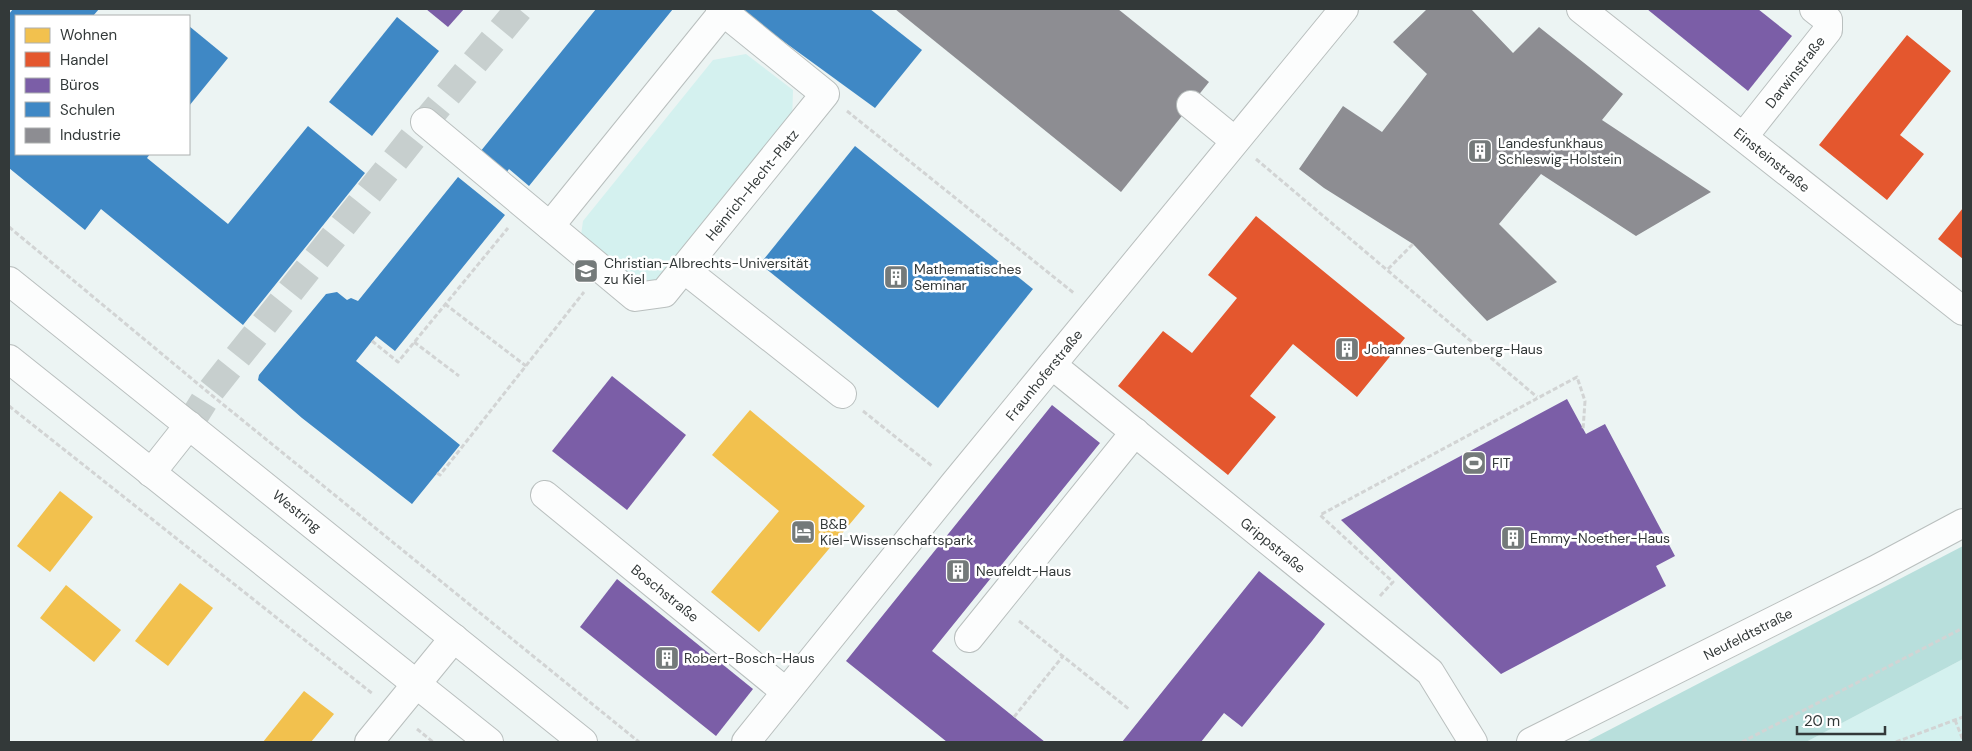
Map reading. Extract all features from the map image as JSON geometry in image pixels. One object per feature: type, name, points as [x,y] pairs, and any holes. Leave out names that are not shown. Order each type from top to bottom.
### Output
[{"type":"street","name":"Fraunhoferstraße","points":[[746,742],[954,484],[1344,9]]},
{"type":"street","name":"Einsteinstraße","points":[[1581,9],[1963,311]]},
{"type":"street","name":"Darwinstraße","points":[[1744,136],[1828,30],[1828,20],[1814,9]]},
{"type":"street","points":[[550,226],[721,10],[825,94]]},
{"type":"street","name":"Heinrich-Hecht-Platz","points":[[425,122],[635,296],[664,293],[825,94]]},
{"type":"street","points":[[1191,105],[1235,140]]},
{"type":"street","points":[[684,269],[842,394]]},
{"type":"street","name":"Westring","points":[[9,281],[583,742]]},
{"type":"street","points":[[9,360],[489,742]]},
{"type":"street","name":"Grippstraße","points":[[1052,365],[1430,672],[1473,742]]},
{"type":"street","points":[[152,473],[189,424]]},
{"type":"street","points":[[969,638],[1135,432]]},
{"type":"street","name":"Boschstraße","points":[[545,494],[786,692]]},
{"type":"street","name":"Neufeldtstraße","points":[[1532,742],[1875,570],[1963,523]]},
{"type":"street","points":[[369,742],[454,638]]},
{"type":"path","points":[[825,94],[1096,311]]},
{"type":"path","points":[[1235,140],[1537,397]]},
{"type":"path","points":[[372,341],[398,362],[525,206]]},
{"type":"path","points":[[9,227],[224,406],[640,742]]},
{"type":"path","points":[[1388,269],[1413,244]]},
{"type":"path","points":[[437,473],[440,475],[602,270]]},
{"type":"path","points":[[445,304],[526,366]]},
{"type":"path","points":[[414,342],[459,376]]},
{"type":"path","points":[[1361,617],[1393,582],[1320,515],[1577,377],[1585,401],[1584,430]]},
{"type":"path","points":[[842,394],[954,484]]},
{"type":"path","points":[[9,406],[433,742]]},
{"type":"path","points":[[997,603],[1130,710]]},
{"type":"path","points":[[1742,742],[1963,628]]},
{"type":"path","points":[[1014,717],[1063,656]]},
{"type":"path","points":[[1896,742],[1963,717]]},
{"type":"path","points":[[1955,720],[1963,740]]},
{"type":"shaded area","points":[[746,54],[793,90],[792,122],[659,287],[640,283],[581,235],[583,221],[713,60]]},
{"type":"shaded area","points":[[1963,546],[1963,659],[1806,742],[1586,742]]},
{"type":"shaded area","points":[[1963,659],[1963,742],[1806,742]]},
{"type":"building: Wohnen","name":"B&B Kiel-Wissenschaftspark","points":[[750,410],[865,506],[759,632],[711,592],[779,511],[712,455]]},
{"type":"building: Wohnen","points":[[60,491],[93,517],[50,572],[17,546]]},
{"type":"building: Wohnen","points":[[180,583],[213,608],[168,666],[135,641]]},
{"type":"building: Wohnen","points":[[66,585],[121,630],[94,662],[40,618]]},
{"type":"building: Wohnen","points":[[304,691],[334,714],[311,742],[263,742]]},
{"type":"building: Handel","points":[[1907,35],[1951,71],[1900,135],[1924,154],[1887,200],[1819,145]]},
{"type":"building: Handel","points":[[1963,208],[1963,259],[1938,239]]},
{"type":"building: Handel","name":"Johannes-Gutenberg-Haus","points":[[1256,216],[1405,338],[1357,397],[1293,344],[1250,396],[1276,417],[1228,475],[1118,386],[1163,331],[1192,353],[1237,298],[1208,275]]},
{"type":"building: Büros","points":[[426,9],[464,9],[448,27]]},
{"type":"building: Büros","points":[[1647,9],[1758,9],[1792,36],[1748,91]]},
{"type":"building: Büros","points":[[612,376],[686,435],[627,510],[552,451]]},
{"type":"building: Büros","name":"Emmy-Noether-Haus","points":[[1567,399],[1586,434],[1605,424],[1675,556],[1656,566],[1666,586],[1501,674],[1341,520]]},
{"type":"building: Büros","name":"Neufeldt-Haus","points":[[1052,405],[1100,443],[932,651],[1045,742],[947,742],[846,661]]},
{"type":"building: Büros","points":[[1259,571],[1325,624],[1312,641],[1242,727],[1224,713],[1201,742],[1122,742]]},
{"type":"building: Büros","name":"Robert-Bosch-Haus","points":[[617,579],[753,689],[716,736],[580,627]]},
{"type":"building: Schulen","points":[[13,9],[99,9],[94,15],[15,15],[15,155],[149,155],[147,158],[228,224],[308,126],[365,173],[243,325],[101,209],[85,230],[9,168],[9,14]]},
{"type":"building: Schulen","points":[[596,9],[673,9],[529,186],[509,169],[506,173],[480,152]]},
{"type":"building: Schulen","points":[[739,9],[870,9],[922,50],[875,108]]},
{"type":"building: Schulen","points":[[397,17],[439,51],[372,136],[329,102]]},
{"type":"building: Schulen","points":[[190,27],[228,58],[190,105]]},
{"type":"building: Schulen","name":"Mathematisches Seminar","points":[[855,146],[1033,289],[938,408],[760,264]]},
{"type":"building: Schulen","points":[[458,177],[505,215],[395,351],[376,336],[356,361],[460,445],[412,504],[302,418],[258,380],[259,375],[326,294],[337,292],[347,300],[351,298],[358,301]]},
{"type":"building: Industrie","points":[[895,9],[1118,9],[1209,82],[1121,192]]},
{"type":"building: Industrie","name":"Landesfunkhaus Schleswig-Holstein","points":[[1427,9],[1471,9],[1513,53],[1539,27],[1623,94],[1602,120],[1711,192],[1636,236],[1541,174],[1499,224],[1557,282],[1487,321],[1413,244],[1324,188],[1299,169],[1343,106],[1382,132],[1427,74],[1393,42]]},
{"type":"tunnel","points":[[189,425],[209,393],[431,115],[519,9]]},
{"type":"place","name":"Landesfunkhaus Schleswig-Holstein","points":[[1480,151]]},
{"type":"place","name":"Christian-Albrechts-Universität zu Kiel","points":[[586,271]]},
{"type":"place","name":"Mathematisches Seminar","points":[[896,277]]},
{"type":"place","name":"Johannes-Gutenberg-Haus","points":[[1347,349]]},
{"type":"place","name":"FIT","points":[[1474,463]]},
{"type":"place","name":"B&B Kiel-Wissenschaftspark","points":[[803,532]]},
{"type":"place","name":"Emmy-Noether-Haus","points":[[1513,538]]},
{"type":"place","name":"Neufeldt-Haus","points":[[958,571]]},
{"type":"place","name":"Robert-Bosch-Haus","points":[[667,658]]}]
